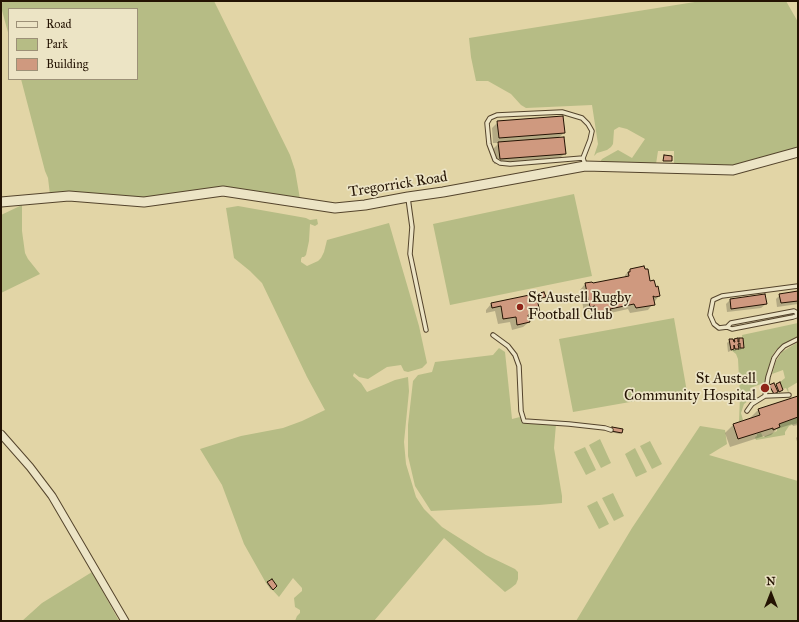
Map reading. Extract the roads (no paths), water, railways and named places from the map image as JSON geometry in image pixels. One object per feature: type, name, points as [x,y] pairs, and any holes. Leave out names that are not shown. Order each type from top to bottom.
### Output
[{"type":"street","name":"Tregorrick Road","points":[[1,202],[69,196],[144,202],[223,191],[335,208],[365,205],[443,192],[584,162],[733,170],[798,152]]},
{"type":"street","points":[[1,434],[30,467],[52,496],[124,621]]},
{"type":"lane","points":[[562,112],[582,118],[592,131],[584,162],[500,163],[495,160],[490,144],[487,123],[490,118],[497,115],[562,112]]},
{"type":"lane","points":[[408,197],[412,228],[410,254],[426,330]]},
{"type":"lane","points":[[798,286],[722,296],[713,300],[710,315],[714,324],[719,328],[727,327],[732,329],[793,317],[798,313]]},
{"type":"lane","points":[[727,327],[731,323],[746,320],[794,311],[798,313]]},
{"type":"lane","points":[[493,335],[508,346],[515,355],[519,366],[521,411],[524,421],[568,424],[611,430]]},
{"type":"lane","points":[[765,396],[774,358],[784,346],[798,339]]},
{"type":"lane","points":[[747,411],[752,404],[765,396],[789,395]]},
{"type":"place","name":"St Austell Rugby Football Club","points":[[520,307]]},
{"type":"place","name":"St Austell Community Hospital","points":[[765,388]]}]
